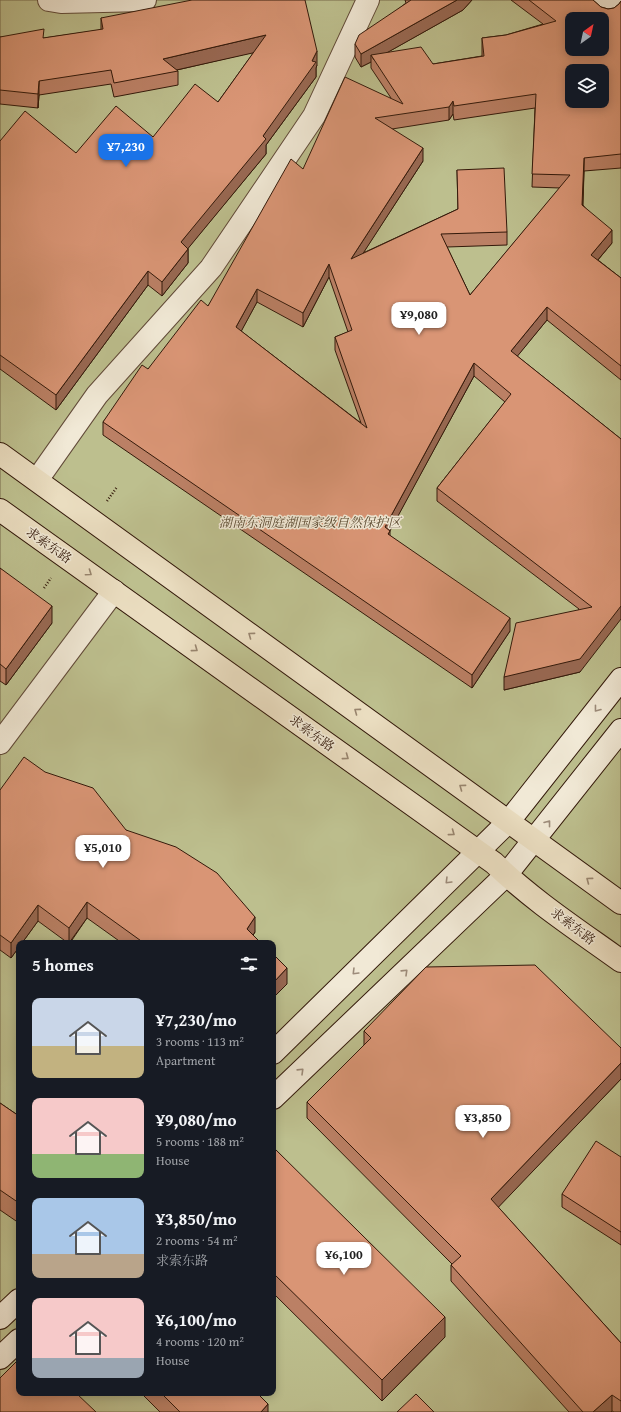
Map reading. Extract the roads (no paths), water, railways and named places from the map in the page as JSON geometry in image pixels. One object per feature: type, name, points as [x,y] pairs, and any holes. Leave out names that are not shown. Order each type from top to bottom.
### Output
[{"type":"main road","points":[[49,0],[62,2],[145,0]]},
{"type":"main road","points":[[36,480],[97,395],[211,268],[314,116],[368,0]]},
{"type":"main road","points":[[596,0],[609,10],[616,0]]},
{"type":"main road","points":[[0,454],[621,903]]},
{"type":"main road","name":"求索东路","points":[[0,510],[478,852],[506,875],[621,961]]},
{"type":"main road","points":[[0,743],[114,591]]},
{"type":"main road","points":[[276,1050],[509,821],[621,679]]},
{"type":"main road","points":[[276,1095],[506,875],[621,730]]},
{"type":"main road","points":[[0,1318],[16,1303]]},
{"type":"main road","points":[[0,1358],[16,1343]]},
{"type":"park label","name":"湖南东洞庭湖国家级自然保护区","points":[[310,522]]}]
